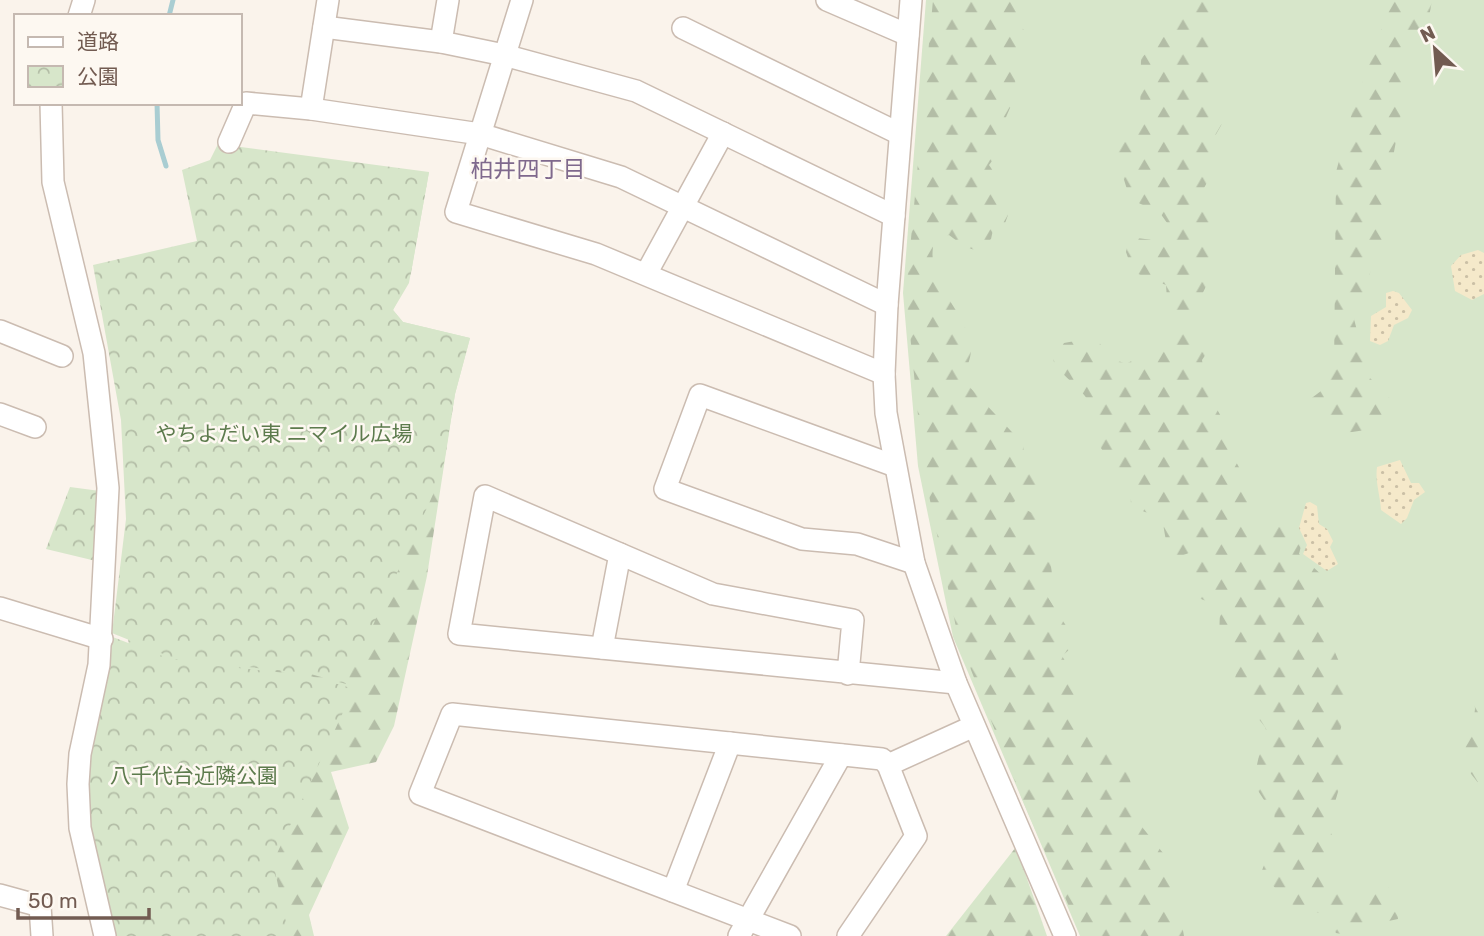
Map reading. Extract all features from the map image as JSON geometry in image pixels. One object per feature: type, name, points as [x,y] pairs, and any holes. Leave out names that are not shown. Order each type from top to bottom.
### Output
[{"type":"street","points":[[311,109],[328,0]]},
{"type":"street","points":[[441,42],[448,0]]},
{"type":"street","points":[[522,0],[456,212],[596,254],[884,374]]},
{"type":"street","points":[[827,0],[908,35]]},
{"type":"street","points":[[911,0],[887,305],[884,374],[886,413],[914,563],[956,683],[1065,936]]},
{"type":"street","points":[[324,26],[441,42],[505,55],[636,91],[894,216]]},
{"type":"street","points":[[683,29],[900,134]]},
{"type":"street","points":[[229,142],[246,103],[311,109],[480,134],[621,177],[887,305]]},
{"type":"street","points":[[51,105],[53,182],[94,353],[106,455],[108,488],[102,639],[80,754],[78,784],[80,828],[105,936]]},
{"type":"street","points":[[646,274],[723,133]]},
{"type":"street","points":[[0,331],[62,356]]},
{"type":"street","points":[[895,466],[700,396],[665,489],[802,539],[857,544],[914,563]]},
{"type":"street","points":[[0,414],[35,427]]},
{"type":"street","points":[[848,674],[853,620],[713,594],[485,496],[459,634],[848,674],[956,683]]},
{"type":"street","points":[[603,648],[620,554]]},
{"type":"street","points":[[0,608],[102,639]]},
{"type":"street","points":[[790,936],[744,928],[673,891],[421,794],[452,714],[882,759],[888,765],[916,836],[848,936]]},
{"type":"street","points":[[888,765],[974,726]]},
{"type":"street","points":[[673,891],[730,743]]},
{"type":"street","points":[[744,928],[841,755]]},
{"type":"street","points":[[0,895],[40,906],[42,936]]},
{"type":"green space","points":[[926,0],[1484,0],[1484,936],[1080,936],[953,637],[918,466],[903,293]]},
{"type":"green space","points":[[933,0],[1011,0],[1024,31],[1015,62],[1020,73],[1015,77],[1016,94],[1000,131],[1004,145],[989,165],[1008,215],[1004,226],[993,230],[991,239],[978,251],[965,247],[949,235],[934,242],[935,271],[968,334],[971,352],[963,380],[1024,445],[1023,457],[1038,468],[1037,486],[1022,494],[1013,503],[1042,518],[1044,532],[1032,542],[1049,551],[1052,574],[1040,585],[1070,632],[1070,649],[1062,656],[1072,672],[1076,697],[1051,698],[1108,739],[1126,758],[1138,822],[1163,853],[1174,888],[1162,893],[1162,902],[1182,925],[1184,936],[1082,936],[1024,804],[958,637],[923,466],[906,293]]},
{"type":"green space","points":[[1174,0],[1231,0],[1227,19],[1215,18],[1211,104],[1223,122],[1210,145],[1216,166],[1204,188],[1215,204],[1212,246],[1218,264],[1196,306],[1180,327],[1168,314],[1166,285],[1133,272],[1126,252],[1129,237],[1169,242],[1175,234],[1160,213],[1130,199],[1116,154],[1140,120],[1141,58],[1174,27]]},
{"type":"green space","points":[[1392,0],[1432,0],[1429,17],[1420,34],[1400,48],[1409,70],[1385,201],[1387,247],[1372,267],[1354,319],[1369,377],[1400,409],[1385,427],[1339,434],[1316,418],[1309,400],[1325,388],[1334,371],[1336,172],[1353,109]]},
{"type":"green space","name":"やちよだい東 ニマイル広場","points":[[218,144],[429,172],[411,273],[393,310],[403,322],[470,338],[455,394],[442,475],[346,684],[307,673],[178,660],[112,633],[126,519],[121,420],[93,265],[197,241],[182,170],[210,160]]},
{"type":"green space","name":"やちよだい東 ニマイル広場","points":[[429,172],[409,283],[393,310],[403,322],[470,338],[455,394],[427,576],[394,726],[376,762],[331,772],[349,828],[309,915],[314,936],[231,936],[132,671],[126,621],[350,179]]},
{"type":"green space","points":[[1187,328],[1204,339],[1210,348],[1202,360],[1207,392],[1226,425],[1228,447],[1241,471],[1253,531],[1273,535],[1279,526],[1293,524],[1303,538],[1299,554],[1325,578],[1328,636],[1343,671],[1340,687],[1350,697],[1351,709],[1345,714],[1340,731],[1350,751],[1333,809],[1324,817],[1332,835],[1325,845],[1330,873],[1342,894],[1381,881],[1396,894],[1398,919],[1379,923],[1372,932],[1352,936],[1336,933],[1321,913],[1292,904],[1261,873],[1275,836],[1274,802],[1266,803],[1253,783],[1260,751],[1271,745],[1265,727],[1234,688],[1235,664],[1219,645],[1220,607],[1194,596],[1197,550],[1178,557],[1166,541],[1162,518],[1131,507],[1130,494],[1123,476],[1100,447],[1096,437],[1091,405],[1053,360],[1064,343],[1097,337],[1106,356],[1126,364],[1170,335]]},
{"type":"green space","points":[[70,487],[100,491],[96,561],[46,549]]},
{"type":"green space","name":"八千代台近隣公園","points":[[110,636],[178,662],[307,675],[354,689],[273,862],[289,936],[113,936],[86,824],[83,787]]},
{"type":"green space","points":[[1484,682],[1484,783],[1479,784],[1468,770],[1463,752],[1475,712],[1469,691]]},
{"type":"green space","points":[[1016,847],[1047,936],[946,936]]},
{"type":"sand","points":[[1478,250],[1484,253],[1484,294],[1472,300],[1455,291],[1451,266],[1461,255]]},
{"type":"sand","points":[[1386,293],[1399,293],[1412,310],[1408,318],[1394,325],[1388,341],[1380,345],[1370,341],[1371,316],[1386,307]]},
{"type":"sand","points":[[1400,460],[1411,483],[1419,483],[1425,492],[1414,500],[1407,518],[1401,524],[1381,510],[1377,483],[1377,467]]},
{"type":"sand","points":[[1306,503],[1317,506],[1319,524],[1327,529],[1333,541],[1330,547],[1338,564],[1327,571],[1303,554],[1307,545],[1299,528]]},
{"type":"waterway","points":[[170,14],[173,0]]},
{"type":"waterway","points":[[157,105],[158,140],[166,166]]},
{"type":"district","name":"柏井四丁目","points":[[528,169]]}]
